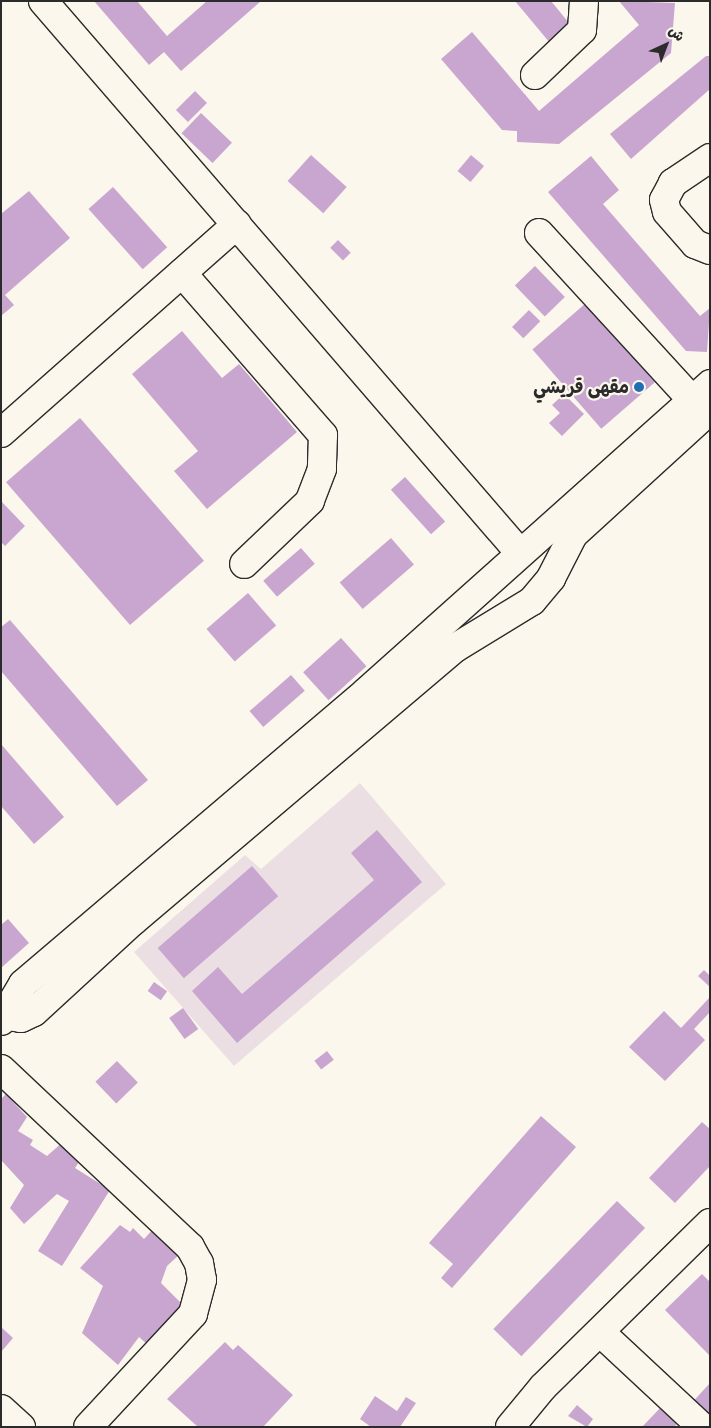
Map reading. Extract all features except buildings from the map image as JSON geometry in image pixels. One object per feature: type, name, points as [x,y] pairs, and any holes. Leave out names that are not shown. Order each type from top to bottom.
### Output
[{"type":"street","points":[[43,1],[522,552]]},
{"type":"street","points":[[535,75],[577,38],[585,21],[584,1]]},
{"type":"street","points":[[710,158],[674,183],[664,200],[667,212],[695,244],[710,250]]},
{"type":"street","points":[[1,433],[237,224]]},
{"type":"street","points":[[539,233],[704,402]]},
{"type":"street","points":[[182,273],[324,435],[322,469],[310,501],[244,564]]},
{"type":"street","points":[[704,402],[573,535],[537,596],[468,638],[133,921],[34,1012],[21,1018],[4,1019],[10,1001],[23,984],[366,692],[522,552],[704,402]]},
{"type":"street","points":[[522,552],[548,549],[557,564]]},
{"type":"street","points":[[522,552],[517,583],[537,596]]},
{"type":"street","points":[[1,1069],[190,1248],[198,1263],[202,1280],[193,1314],[88,1427]]},
{"type":"street","points":[[510,1427],[600,1332],[710,1223]]},
{"type":"street","points":[[600,1332],[702,1427]]},
{"type":"street","points":[[1,1409],[21,1427]]},
{"type":"shaded area","points":[[360,783],[446,884],[234,1066],[134,952],[245,855],[261,869]]},
{"type":"place","name":"مقهى قريشي","points":[[639,387]]}]
